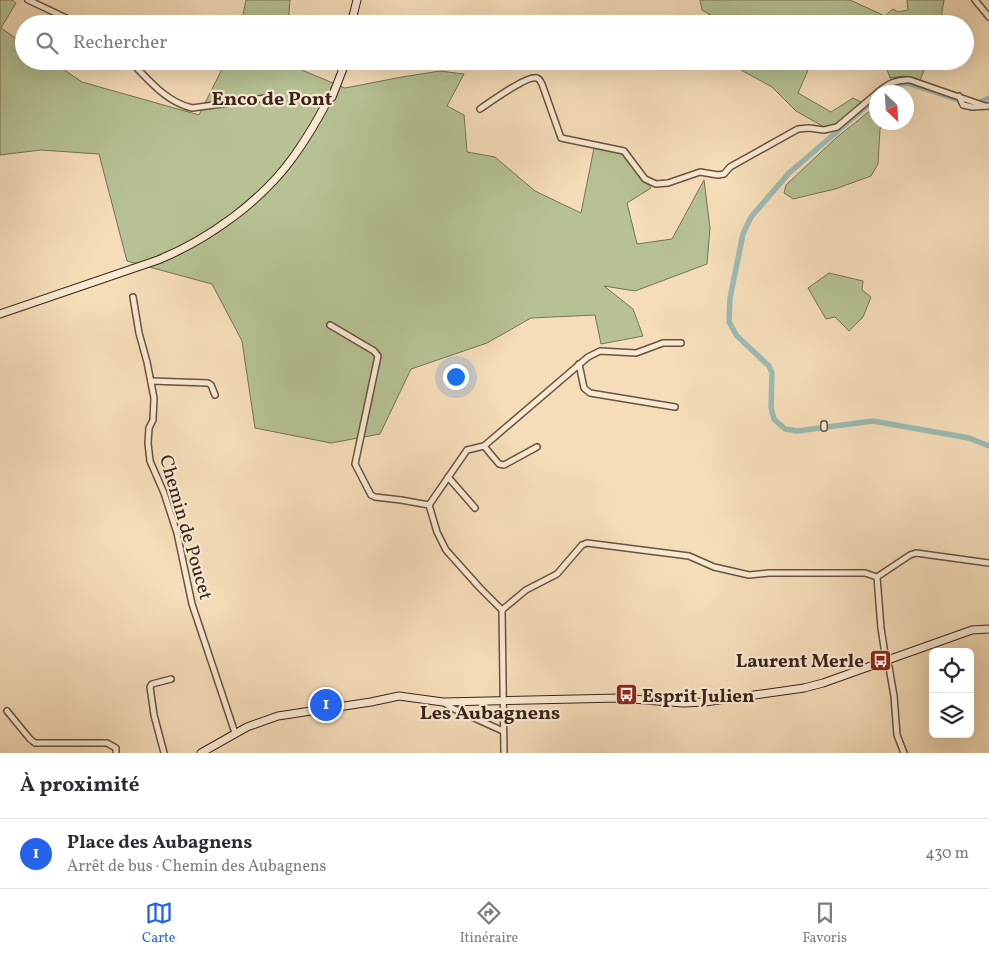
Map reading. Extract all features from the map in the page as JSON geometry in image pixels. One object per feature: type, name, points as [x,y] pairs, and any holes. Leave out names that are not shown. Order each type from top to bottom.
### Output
[{"type":"street","points":[[28,0],[60,15]]},
{"type":"street","points":[[354,15],[358,0]]},
{"type":"street","points":[[357,15],[358,0]]},
{"type":"street","points":[[975,0],[989,17]]},
{"type":"street","points":[[139,70],[168,98],[181,106],[192,108],[266,98]]},
{"type":"street","points":[[0,314],[158,260],[183,249],[215,230],[251,201],[294,157],[328,100],[338,70]]},
{"type":"street","points":[[328,100],[332,97],[342,70]]},
{"type":"street","points":[[480,109],[526,80],[535,77],[542,84],[561,138],[624,151],[645,179],[656,184],[668,183],[700,172],[724,174],[737,163],[798,129],[831,130],[837,127],[869,100]]},
{"type":"street","points":[[888,85],[900,80],[920,83],[960,99],[983,105]]},
{"type":"street","points":[[960,99],[963,105],[972,107],[983,105]]},
{"type":"street","name":"Chemin de Poucet","points":[[133,297],[154,398],[153,420],[149,428],[148,443],[150,461],[164,493],[177,533],[192,604],[234,733]]},
{"type":"street","points":[[330,325],[374,351],[378,356],[358,442],[355,464],[359,473],[372,496],[430,505]]},
{"type":"street","points":[[504,753],[502,610],[446,550],[438,532],[430,505],[467,450],[484,446],[593,353],[600,351],[636,352],[663,343],[681,343]]},
{"type":"street","points":[[579,364],[584,388],[590,393],[675,406]]},
{"type":"street","points":[[151,381],[208,383],[215,395]]},
{"type":"street","points":[[484,446],[499,464],[504,465],[537,447]]},
{"type":"street","points":[[448,477],[475,508]]},
{"type":"street","points":[[502,610],[526,590],[557,574],[582,545],[588,543],[689,556],[714,567],[750,575],[769,573],[865,573],[877,577]]},
{"type":"street","points":[[877,577],[916,553],[989,563]]},
{"type":"street","points":[[877,577],[886,661],[889,667],[894,696],[897,736],[904,753]]},
{"type":"street","points":[[201,753],[234,733],[253,724],[278,716],[399,696],[443,702],[620,698],[683,703],[705,702],[804,688],[972,630],[989,629]]},
{"type":"street","points":[[164,753],[154,715],[150,687],[152,684],[171,679]]},
{"type":"street","points":[[443,702],[452,708],[504,731]]},
{"type":"street","points":[[7,711],[35,743],[107,743],[116,748],[116,753]]},
{"type":"green space","points":[[0,0],[12,0],[16,3],[1,28],[15,38],[15,70],[64,70],[82,82],[199,115],[222,70],[302,70],[345,88],[440,71],[464,74],[447,106],[464,115],[467,152],[495,157],[535,191],[581,213],[594,148],[623,154],[651,188],[627,203],[637,244],[672,239],[704,180],[710,228],[707,264],[635,291],[604,286],[633,309],[643,336],[601,344],[595,315],[531,318],[487,343],[411,369],[380,434],[331,443],[255,428],[242,341],[212,284],[127,261],[99,154],[41,150],[0,155]]},
{"type":"green space","points":[[246,0],[290,0],[289,15],[243,15]]},
{"type":"green space","points":[[700,0],[850,0],[883,15],[711,15],[702,10]]},
{"type":"green space","points":[[907,0],[944,0],[942,15],[886,15],[893,9],[898,12],[908,10]]},
{"type":"green space","points":[[741,70],[808,70],[798,93],[831,112],[853,98],[861,102],[838,124],[824,127],[796,111],[772,87]]},
{"type":"green space","points":[[887,70],[924,70],[920,80],[904,76],[890,78]]},
{"type":"green space","points":[[869,112],[869,130],[880,130],[878,164],[871,176],[835,189],[793,199],[784,193],[786,185],[837,137]]},
{"type":"green space","points":[[829,273],[863,281],[862,290],[871,297],[863,317],[849,331],[835,317],[826,319],[808,288]]},
{"type":"waterway","points":[[893,85],[907,83],[913,85]]},
{"type":"waterway","points":[[914,85],[971,104],[977,104],[989,98]]},
{"type":"waterway","points":[[869,104],[789,173],[751,217],[743,234],[730,298],[729,322],[737,336],[769,366],[772,373],[771,408],[774,419],[785,429],[797,431],[873,421],[969,438],[989,446]]},
{"type":"place","name":"Laurent Merle","points":[[880,660]]},
{"type":"place","name":"Esprit Julien","points":[[626,695]]},
{"type":"place","name":"Place des Aubagnens","points":[[326,705]]},
{"type":"district","name":"Enco de Pont","points":[[272,98]]},
{"type":"district","name":"Les Aubagnens","points":[[490,712]]}]
